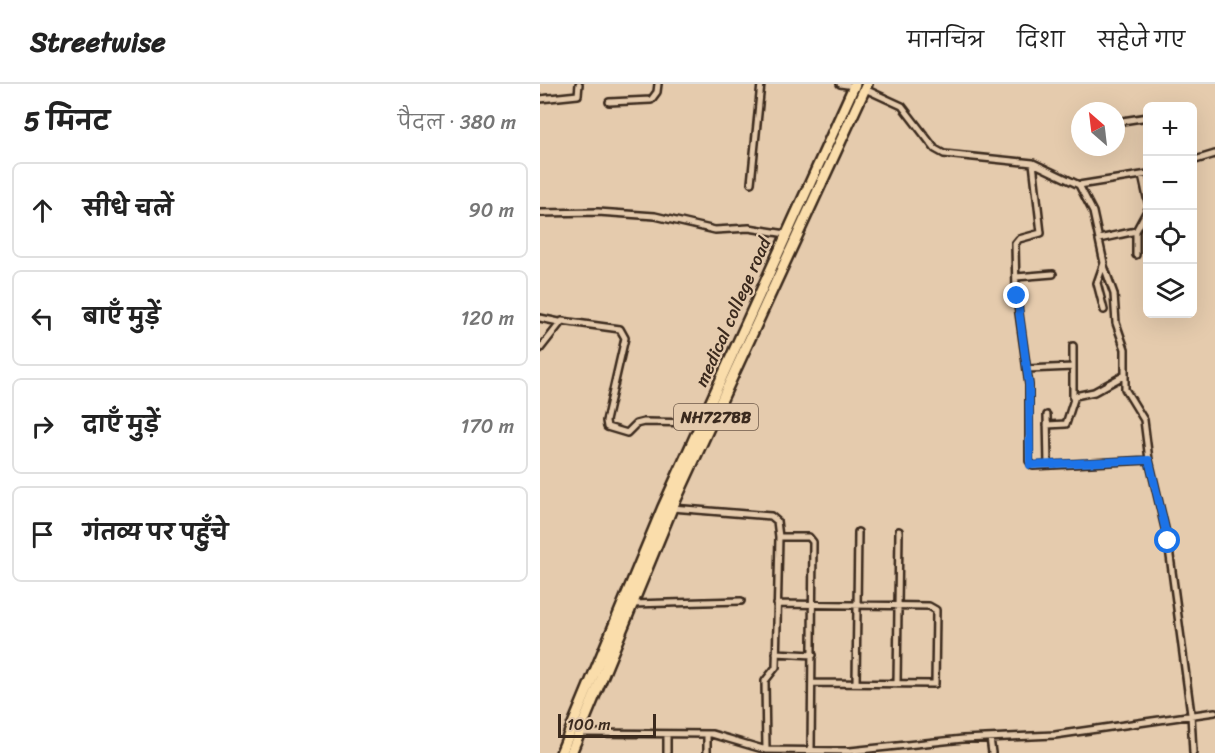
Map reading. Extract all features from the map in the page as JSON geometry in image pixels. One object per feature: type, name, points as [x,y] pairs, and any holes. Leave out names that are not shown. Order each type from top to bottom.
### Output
[{"type":"highway","name":"medical college road","points":[[561,753],[661,525],[702,423],[855,85]]},
{"type":"highway","name":"NH727BB","points":[[571,753],[632,604],[661,525],[672,508],[866,86]]},
{"type":"street","points":[[540,99],[578,94],[579,84]]},
{"type":"street","points":[[609,102],[646,102],[654,97],[658,84]]},
{"type":"street","points":[[750,183],[761,84]]},
{"type":"street","points":[[840,84],[855,85]]},
{"type":"street","points":[[866,86],[902,106],[940,153],[1033,163],[1079,184],[1143,174]]},
{"type":"street","points":[[1125,121],[1143,118]]},
{"type":"street","points":[[1197,159],[1215,154]]},
{"type":"street","points":[[1033,163],[1041,233],[1016,242],[1016,278],[1027,369],[1029,461],[1033,466],[1149,460]]},
{"type":"street","points":[[1079,184],[1094,212],[1104,266],[1114,294],[1116,323],[1125,349],[1125,389],[1144,420],[1149,460],[1168,541],[1191,714],[1193,753]]},
{"type":"street","points":[[1136,255],[1136,231],[1147,210]]},
{"type":"street","points":[[540,213],[598,212],[655,216],[715,230],[749,228],[786,234]]},
{"type":"street","points":[[1099,239],[1136,231]]},
{"type":"street","points":[[1104,266],[1097,283],[1104,310]]},
{"type":"street","points":[[1016,278],[1053,274]]},
{"type":"street","points":[[540,318],[620,329],[625,334],[606,421],[610,429],[627,433],[636,424],[644,422],[702,423]]},
{"type":"street","points":[[540,349],[559,322]]},
{"type":"street","points":[[1047,425],[1068,422],[1073,398],[1073,346]]},
{"type":"street","points":[[1027,369],[1073,367]]},
{"type":"street","points":[[1073,398],[1094,392],[1125,375]]},
{"type":"street","points":[[1047,415],[1048,465]]},
{"type":"street","points":[[672,508],[771,516],[777,521],[779,537],[776,653],[775,670],[765,681],[766,750]]},
{"type":"street","points":[[897,684],[899,531]]},
{"type":"street","points":[[856,683],[858,532]]},
{"type":"street","points":[[779,537],[812,539],[811,748]]},
{"type":"street","points":[[632,604],[741,601]]},
{"type":"street","points":[[777,604],[933,607],[938,616],[937,681],[933,685],[813,682]]},
{"type":"street","points":[[776,653],[813,656]]},
{"type":"street","points":[[579,733],[707,734],[766,750],[790,751],[811,748],[850,751],[990,738],[1055,735],[1215,712]]},
{"type":"street","points":[[707,734],[707,753]]},
{"type":"street","points":[[667,735],[667,753]]},
{"type":"street","points":[[990,738],[992,753]]},
{"type":"street","points":[[898,746],[899,753]]},
{"type":"route","points":[[1017,296],[1029,385],[1030,465],[1149,460],[1168,541]]}]
